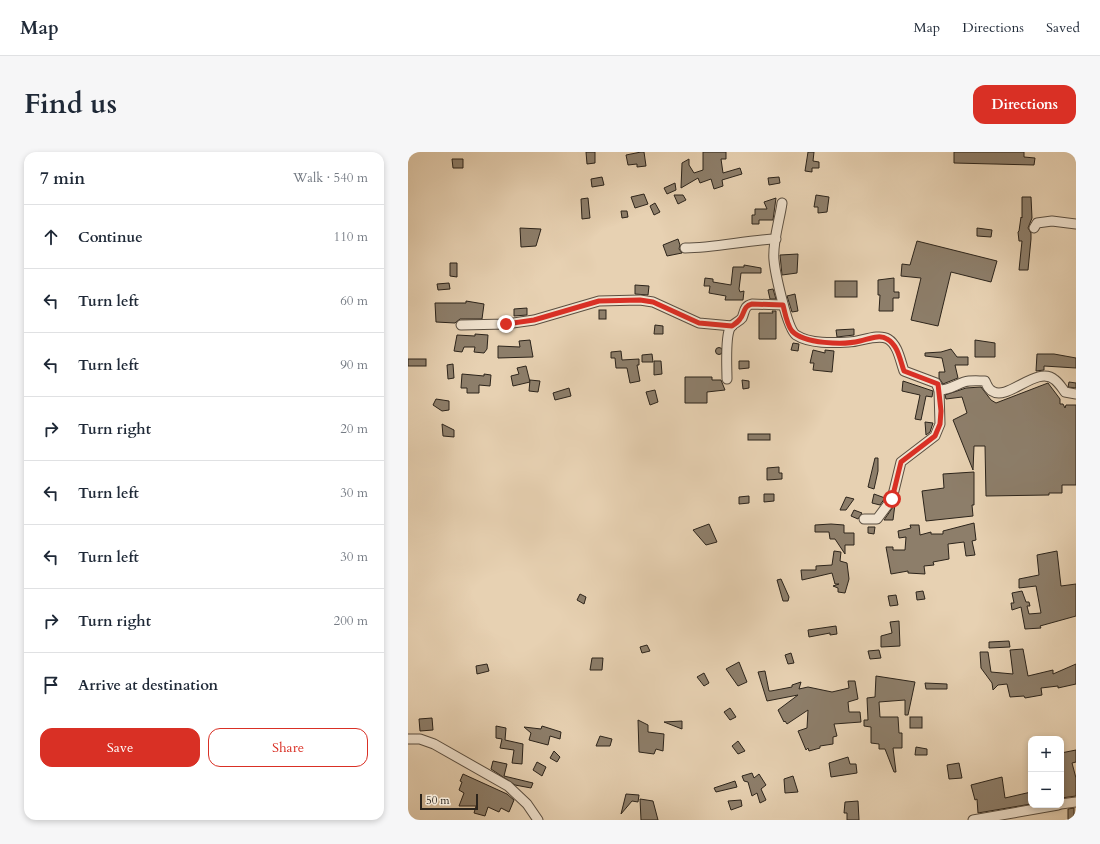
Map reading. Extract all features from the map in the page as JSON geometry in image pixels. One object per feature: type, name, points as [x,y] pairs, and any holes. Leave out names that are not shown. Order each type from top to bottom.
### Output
[{"type":"street","points":[[782,202],[774,260],[783,305],[791,330],[796,335],[811,340],[856,342],[882,337],[888,339],[895,346],[904,371],[936,383],[939,390],[940,424],[935,436],[901,462],[892,499],[877,519],[864,519]]},
{"type":"street","points":[[1034,228],[1037,223],[1044,221],[1076,224]]},
{"type":"street","points":[[685,248],[704,248],[736,242],[776,239]]},
{"type":"street","points":[[460,325],[506,324],[534,320],[599,301],[640,300],[653,302],[699,323],[732,326]]},
{"type":"street","points":[[727,379],[728,336],[732,326],[741,318],[743,310],[748,305],[783,305]]},
{"type":"street","points":[[939,390],[949,390],[964,382],[985,381],[990,390],[994,393],[1002,393],[1040,376],[1055,379],[1065,392],[1076,394]]},
{"type":"street","points":[[408,739],[420,739],[434,744],[508,786],[527,804],[538,820]]},
{"type":"street","points":[[1064,804],[1076,802]]},
{"type":"street","points":[[973,820],[1041,808]]},
{"type":"building","points":[[586,152],[595,152],[595,163],[587,164]]},
{"type":"building","points":[[644,152],[646,166],[637,167],[637,164],[628,165],[626,155]]},
{"type":"building","points":[[703,152],[726,152],[726,159],[721,159],[723,173],[740,168],[742,174],[722,180],[723,186],[714,189],[711,179],[700,183],[698,178],[681,188],[682,163],[689,159],[689,165],[694,173],[703,170]]},
{"type":"building","points":[[808,152],[814,152],[813,161],[819,162],[819,168],[812,168],[812,172],[805,171]]},
{"type":"building","points":[[954,152],[1024,152],[1024,157],[1035,158],[1034,165],[954,163]]},
{"type":"building","points":[[452,159],[463,159],[463,168],[453,168]]},
{"type":"building","points":[[602,177],[604,185],[592,187],[591,179]]},
{"type":"building","points":[[779,177],[780,183],[769,185],[768,178]]},
{"type":"building","points":[[675,183],[676,190],[667,194],[664,188]]},
{"type":"building","points":[[644,194],[648,204],[635,208],[631,197]]},
{"type":"building","points":[[674,195],[683,195],[686,200],[678,204]]},
{"type":"building","points":[[816,195],[829,197],[827,212],[818,213],[818,207],[814,207]]},
{"type":"building","points":[[1022,197],[1031,197],[1032,218],[1028,228],[1031,233],[1031,239],[1028,270],[1019,270],[1022,241],[1019,241],[1018,232],[1021,217],[1022,218]]},
{"type":"building","points":[[588,198],[590,218],[582,219],[581,199]]},
{"type":"building","points":[[776,198],[773,220],[759,220],[759,224],[752,224],[752,215],[755,215],[755,209],[767,209],[764,202]]},
{"type":"building","points":[[655,203],[660,212],[654,215],[650,206]]},
{"type":"building","points":[[621,211],[627,211],[628,217],[622,218]]},
{"type":"building","points":[[520,228],[541,229],[536,246],[521,247]]},
{"type":"building","points":[[977,228],[992,230],[991,237],[977,236]]},
{"type":"building","points":[[678,239],[680,245],[679,249],[682,253],[667,256],[663,245]]},
{"type":"building","points":[[917,241],[997,261],[991,282],[951,272],[938,326],[911,320],[921,278],[901,276],[902,264],[910,265]]},
{"type":"building","points":[[798,254],[797,273],[782,275],[780,255]]},
{"type":"building","points":[[450,263],[457,263],[457,277],[450,276]]},
{"type":"building","points":[[744,265],[761,268],[761,273],[741,273],[739,289],[740,292],[744,291],[743,300],[725,300],[726,296],[709,293],[710,286],[704,286],[705,278],[713,279],[713,282],[731,285],[733,267],[744,267]]},
{"type":"building","points":[[894,278],[894,292],[899,292],[899,298],[893,298],[893,311],[879,311],[880,295],[878,295],[878,280]]},
{"type":"building","points":[[835,281],[857,281],[857,297],[835,297]]},
{"type":"building","points":[[449,283],[450,289],[438,290],[437,284]]},
{"type":"building","points":[[635,285],[649,286],[648,295],[635,294]]},
{"type":"building","points":[[773,289],[776,299],[770,299],[768,290]]},
{"type":"building","points":[[795,294],[798,311],[792,312],[787,296]]},
{"type":"building","points":[[466,301],[484,304],[482,319],[460,319],[455,323],[436,322],[435,303],[466,303]]},
{"type":"building","points":[[527,308],[527,315],[514,316],[514,309]]},
{"type":"building","points":[[599,310],[606,310],[606,319],[599,319]]},
{"type":"building","points":[[772,311],[776,311],[776,339],[759,339],[759,313],[773,313]]},
{"type":"building","points":[[655,325],[663,326],[663,334],[654,334]]},
{"type":"building","points":[[854,329],[854,335],[837,337],[836,330]]},
{"type":"building","points":[[475,334],[488,335],[487,349],[484,353],[474,352],[475,347],[464,347],[462,352],[454,351],[457,335],[475,336]]},
{"type":"building","points":[[530,340],[533,357],[498,358],[498,346],[520,347],[519,341]]},
{"type":"building","points":[[975,340],[995,343],[995,357],[975,357]]},
{"type":"building","points":[[793,343],[799,344],[798,351],[791,350]]},
{"type":"building","points":[[719,348],[722,351],[719,354],[716,351]]},
{"type":"building","points":[[951,349],[957,357],[968,357],[968,365],[955,365],[958,378],[943,384],[939,378],[939,372],[945,372],[942,358],[925,356],[925,353],[941,352]]},
{"type":"building","points":[[813,350],[825,353],[825,350],[834,351],[832,372],[813,370],[814,363],[810,363]]},
{"type":"building","points":[[621,351],[622,360],[639,359],[639,365],[637,365],[640,381],[630,383],[627,368],[616,368],[615,358],[611,358],[611,352]]},
{"type":"building","points":[[652,354],[653,362],[642,362],[642,355]]},
{"type":"building","points":[[1037,354],[1054,354],[1076,358],[1076,368],[1044,366],[1044,370],[1036,371]]},
{"type":"building","points":[[408,359],[426,359],[426,366],[408,366]]},
{"type":"building","points":[[654,361],[661,361],[662,374],[654,375]]},
{"type":"building","points":[[739,361],[749,361],[749,368],[739,369]]},
{"type":"building","points":[[453,364],[454,378],[448,379],[447,365]]},
{"type":"building","points":[[526,366],[530,382],[513,386],[511,376],[519,374],[517,368]]},
{"type":"building","points":[[462,374],[484,376],[484,374],[491,375],[490,386],[479,385],[479,393],[467,393],[467,388],[461,388]]},
{"type":"building","points":[[685,377],[712,377],[712,380],[721,380],[725,390],[707,392],[707,403],[685,403]]},
{"type":"building","points":[[530,380],[540,381],[538,392],[529,391]]},
{"type":"building","points":[[742,380],[749,381],[749,388],[743,389]]},
{"type":"building","points":[[903,381],[933,391],[932,397],[926,396],[921,420],[915,419],[920,395],[902,391]]},
{"type":"building","points":[[1069,382],[1076,383],[1076,388],[1068,387]]},
{"type":"building","points":[[1048,383],[1060,399],[1060,404],[1063,404],[1065,408],[1066,405],[1076,405],[1076,485],[1062,485],[1062,493],[1049,493],[1049,495],[986,496],[985,446],[974,446],[973,470],[953,420],[967,413],[962,397],[946,399],[945,395],[966,388],[981,387],[991,400],[996,403]]},
{"type":"building","points":[[569,388],[571,396],[555,400],[553,393]]},
{"type":"building","points":[[655,390],[658,402],[650,405],[646,392]]},
{"type":"building","points":[[436,399],[449,401],[449,410],[442,411],[433,405]]},
{"type":"building","points":[[925,422],[933,423],[930,432],[926,435]]},
{"type":"building","points":[[442,424],[454,430],[454,437],[443,436]]},
{"type":"building","points":[[748,434],[770,434],[770,440],[748,440]]},
{"type":"building","points":[[875,458],[878,458],[878,471],[874,489],[868,487]]},
{"type":"building","points":[[779,467],[779,473],[782,473],[782,479],[767,480],[767,468]]},
{"type":"building","points":[[974,472],[974,505],[972,505],[973,516],[926,521],[922,491],[944,488],[943,474]]},
{"type":"building","points":[[764,494],[774,494],[774,501],[764,502]]},
{"type":"building","points":[[874,494],[885,498],[880,505],[872,503]]},
{"type":"building","points":[[749,496],[749,503],[739,504],[739,497]]},
{"type":"building","points":[[846,497],[854,499],[846,510],[840,510]]},
{"type":"building","points":[[895,504],[893,520],[884,520]]},
{"type":"building","points":[[854,510],[862,513],[858,519],[851,516]]},
{"type":"building","points":[[974,523],[976,540],[972,541],[975,555],[966,556],[964,542],[948,544],[949,559],[933,562],[934,565],[924,566],[925,574],[908,573],[908,571],[891,574],[886,547],[893,547],[893,550],[905,550],[906,537],[899,538],[898,531],[911,528],[910,525],[919,525],[920,535],[931,532],[931,534],[943,534],[943,531]]},
{"type":"building","points":[[709,524],[717,542],[706,545],[693,530]]},
{"type":"building","points":[[815,525],[844,525],[844,533],[854,533],[854,545],[845,545],[845,554],[835,539],[830,539],[829,532],[815,532]]},
{"type":"building","points":[[868,527],[875,527],[874,534],[868,533]]},
{"type":"building","points":[[834,551],[841,552],[840,561],[847,563],[849,579],[845,593],[838,592],[838,588],[833,586],[839,584],[835,584],[832,573],[802,580],[801,570],[816,570],[816,566],[832,565]]},
{"type":"building","points":[[1057,551],[1061,586],[1076,584],[1076,616],[1040,626],[1041,628],[1025,629],[1021,607],[1012,610],[1011,603],[1014,603],[1012,593],[1022,591],[1026,602],[1029,602],[1030,606],[1027,606],[1029,614],[1041,613],[1036,586],[1019,588],[1019,579],[1039,575],[1037,555]]},
{"type":"building","points":[[781,579],[789,597],[788,601],[783,601],[777,580]]},
{"type":"building","points":[[923,591],[925,599],[917,600],[916,592]]},
{"type":"building","points":[[580,594],[586,597],[584,604],[577,600]]},
{"type":"building","points":[[896,595],[898,605],[890,606],[888,596]]},
{"type":"building","points":[[899,621],[900,646],[881,647],[881,636],[892,633],[890,622]]},
{"type":"building","points":[[836,626],[837,634],[830,635],[830,633],[809,637],[808,630]]},
{"type":"building","points":[[1009,641],[1010,647],[989,648],[989,642]]},
{"type":"building","points":[[647,645],[650,651],[642,653],[640,647]]},
{"type":"building","points":[[1023,649],[1028,676],[1053,670],[1053,674],[1076,664],[1076,684],[1058,688],[1058,686],[1041,688],[1042,695],[1025,698],[1024,696],[1010,697],[1007,684],[998,685],[993,690],[992,683],[981,668],[980,652],[988,652],[991,672],[1013,674],[1010,650]]},
{"type":"building","points":[[879,650],[881,658],[870,659],[868,651]]},
{"type":"building","points":[[791,653],[794,663],[788,664],[785,655]]},
{"type":"building","points":[[592,658],[603,658],[602,670],[590,670]]},
{"type":"building","points":[[739,662],[747,682],[738,686],[726,669]]},
{"type":"building","points":[[487,664],[489,671],[477,674],[476,666]]},
{"type":"building","points":[[765,671],[769,691],[792,687],[792,685],[801,682],[799,689],[808,687],[832,692],[849,688],[848,681],[855,681],[858,699],[848,702],[849,712],[860,712],[861,722],[834,724],[837,736],[833,737],[833,744],[820,746],[820,748],[809,751],[808,748],[806,750],[798,731],[807,728],[808,710],[787,724],[785,721],[784,722],[778,710],[798,695],[767,701],[758,672]]},
{"type":"building","points":[[704,673],[709,683],[704,686],[697,677]]},
{"type":"building","points":[[876,676],[915,682],[908,715],[905,715],[905,700],[879,702],[880,717],[898,717],[899,733],[902,733],[902,748],[893,748],[896,772],[894,772],[885,749],[879,749],[879,744],[871,743],[871,727],[864,726],[864,720],[868,720],[867,698],[875,697]]},
{"type":"building","points":[[925,683],[947,684],[947,689],[926,689]]},
{"type":"building","points":[[730,708],[736,717],[730,720],[724,712]]},
{"type":"building","points":[[910,717],[922,717],[922,728],[910,728]]},
{"type":"building","points":[[432,718],[433,730],[420,731],[419,719]]},
{"type":"building","points":[[638,720],[648,725],[648,732],[664,734],[663,751],[656,749],[654,754],[639,752]]},
{"type":"building","points":[[682,721],[682,729],[664,722]]},
{"type":"building","points":[[496,726],[506,728],[505,740],[523,744],[522,764],[512,763],[514,750],[500,748],[502,739],[496,738]]},
{"type":"building","points":[[542,726],[561,732],[560,739],[550,736],[548,745],[529,740],[531,733],[524,727],[541,729]]},
{"type":"building","points":[[600,736],[612,739],[610,746],[596,746]]},
{"type":"building","points":[[738,741],[745,751],[738,754],[732,746]]},
{"type":"building","points":[[916,747],[927,749],[927,755],[915,755]]},
{"type":"building","points":[[1076,750],[1076,762],[1072,763],[1076,778],[1076,796],[1064,798],[1064,752]]},
{"type":"building","points":[[554,751],[560,757],[557,762],[550,758]]},
{"type":"building","points":[[848,757],[850,764],[856,764],[857,773],[831,777],[829,763]]},
{"type":"building","points":[[493,761],[507,764],[504,776],[533,783],[531,788],[515,785],[491,769]]},
{"type":"building","points":[[537,762],[546,767],[542,776],[533,770]]},
{"type":"building","points":[[959,763],[962,778],[949,779],[947,765]]},
{"type":"building","points":[[752,773],[754,778],[759,774],[766,785],[761,789],[766,800],[760,803],[757,793],[752,796],[748,782],[744,781],[742,776]]},
{"type":"building","points":[[463,774],[507,794],[514,800],[509,812],[501,808],[499,812],[488,807],[485,816],[474,813],[476,806],[459,806],[464,793],[459,790],[462,782],[460,781]]},
{"type":"building","points":[[793,776],[798,792],[785,793],[784,779]]},
{"type":"building","points":[[1002,777],[1005,798],[1028,793],[1028,805],[978,813],[977,799],[975,800],[971,785]]},
{"type":"building","points":[[735,781],[737,787],[716,792],[714,788]]},
{"type":"building","points":[[626,794],[639,795],[638,802],[632,801],[621,814]]},
{"type":"building","points":[[640,799],[653,801],[658,820],[641,820]]},
{"type":"building","points":[[741,800],[742,806],[731,810],[728,801]]},
{"type":"building","points":[[858,801],[859,820],[847,820],[847,813],[844,813],[845,802]]},
{"type":"building","points":[[1074,808],[1074,820],[1068,820],[1068,809]]},
{"type":"route","points":[[506,324],[534,320],[599,301],[640,300],[653,302],[678,312],[699,323],[732,326],[741,318],[743,310],[748,305],[783,305],[791,330],[796,335],[811,340],[825,342],[856,342],[882,337],[888,339],[895,346],[904,371],[914,376],[931,380],[938,384],[941,411],[940,424],[935,436],[901,462],[892,499]]}]
